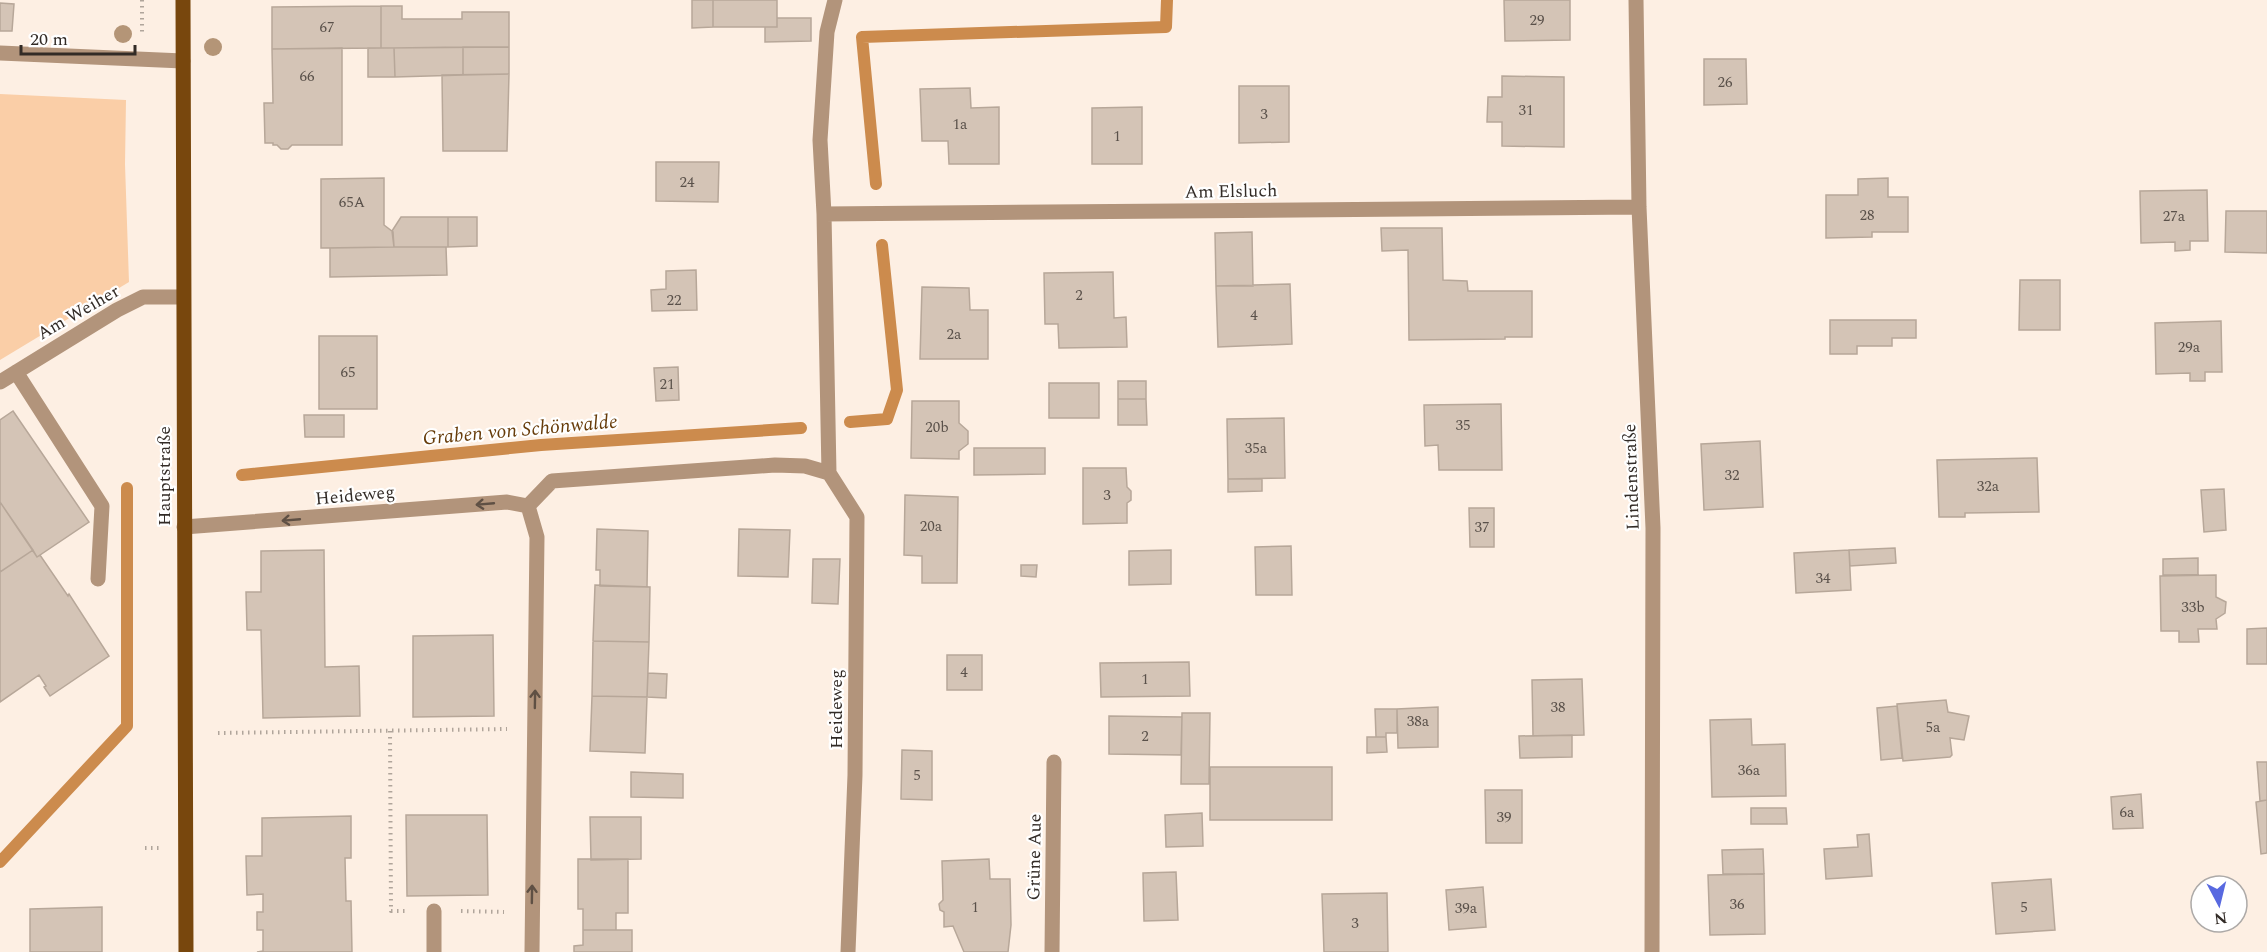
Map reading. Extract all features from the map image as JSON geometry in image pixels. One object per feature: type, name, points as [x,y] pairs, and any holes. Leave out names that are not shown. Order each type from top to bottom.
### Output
[{"type":"main road","name":"Hauptstraße","points":[[183,0],[186,952]]},
{"type":"street","points":[[532,952],[537,537],[528,506],[552,481],[775,465],[805,466],[829,473],[824,214],[820,140],[827,32],[835,0]]},
{"type":"street","name":"Lindenstraße","points":[[1636,0],[1639,207],[1653,528],[1652,952]]},
{"type":"street","points":[[0,52],[183,61]]},
{"type":"street","name":"Am Elsluch","points":[[824,214],[1639,207]]},
{"type":"street","name":"Am Weiher","points":[[0,382],[117,310],[143,297],[183,297]]},
{"type":"street","points":[[16,372],[102,506],[98,579]]},
{"type":"street","name":"Heideweg","points":[[829,473],[857,517],[855,775],[848,952]]},
{"type":"street","name":"Heideweg","points":[[184,527],[507,502],[528,506]]},
{"type":"street","name":"Grüne Aue","points":[[1052,952],[1054,762]]},
{"type":"street","points":[[434,911],[434,952]]},
{"type":"path","points":[[218,733],[535,728]]},
{"type":"path","points":[[390,731],[391,911],[532,912]]},
{"type":"shaded area","points":[[0,94],[126,100],[125,164],[129,282],[0,360]]},
{"type":"building","points":[[692,0],[713,0],[713,27],[692,28]]},
{"type":"building","points":[[713,0],[777,0],[777,27],[713,27]]},
{"type":"building","points":[[1504,0],[1570,0],[1570,40],[1505,41]]},
{"type":"building","points":[[0,3],[14,4],[12,31],[0,31]]},
{"type":"building","points":[[381,6],[381,48],[272,49],[272,7]]},
{"type":"building","points":[[381,6],[402,6],[402,19],[462,19],[462,12],[509,12],[509,47],[381,48]]},
{"type":"building","points":[[777,18],[811,18],[811,41],[765,42],[765,27],[777,27]]},
{"type":"building","points":[[463,47],[463,75],[395,77],[394,48]]},
{"type":"building","points":[[463,47],[509,47],[509,74],[463,75]]},
{"type":"building","points":[[342,48],[342,145],[292,145],[288,149],[281,149],[273,143],[265,143],[264,103],[273,103],[272,49]]},
{"type":"building","points":[[368,48],[394,48],[395,77],[368,77]]},
{"type":"building","points":[[1704,59],[1746,59],[1747,104],[1704,105]]},
{"type":"building","points":[[509,74],[507,151],[443,151],[442,75]]},
{"type":"building","points":[[1502,76],[1564,77],[1564,147],[1502,146],[1502,122],[1487,122],[1488,97],[1502,97]]},
{"type":"building","points":[[1239,86],[1289,86],[1289,142],[1239,143]]},
{"type":"building","points":[[970,88],[971,108],[999,107],[999,164],[949,164],[948,141],[922,141],[920,89]]},
{"type":"building","points":[[1142,107],[1142,164],[1092,164],[1092,108]]},
{"type":"building","points":[[656,162],[719,162],[718,202],[656,201]]},
{"type":"building","points":[[384,178],[384,225],[393,232],[394,247],[321,248],[321,179]]},
{"type":"building","points":[[1888,178],[1888,197],[1908,197],[1908,232],[1872,232],[1872,237],[1826,238],[1826,195],[1858,195],[1858,179]]},
{"type":"building","points":[[2207,190],[2208,241],[2190,241],[2190,250],[2175,251],[2175,242],[2141,243],[2140,191]]},
{"type":"building","points":[[2226,211],[2267,211],[2267,253],[2225,252]]},
{"type":"building","points":[[401,217],[448,217],[448,247],[394,247],[392,231]]},
{"type":"building","points":[[448,217],[477,217],[477,246],[448,247]]},
{"type":"building","points":[[1381,228],[1442,228],[1443,280],[1467,281],[1468,291],[1532,291],[1532,337],[1409,340],[1408,250],[1382,251]]},
{"type":"building","points":[[1252,232],[1253,286],[1216,286],[1215,233]]},
{"type":"building","points":[[446,247],[447,275],[330,277],[330,248]]},
{"type":"building","points":[[696,270],[697,310],[652,311],[651,290],[666,289],[666,271]]},
{"type":"building","points":[[1113,272],[1114,318],[1126,317],[1127,347],[1059,348],[1058,324],[1045,324],[1044,273]]},
{"type":"building","points":[[2020,280],[2060,280],[2060,330],[2019,330]]},
{"type":"building","points":[[1290,284],[1292,344],[1218,347],[1216,286]]},
{"type":"building","points":[[922,287],[969,288],[970,310],[988,310],[988,359],[920,359]]},
{"type":"building","points":[[1830,320],[1916,320],[1916,338],[1892,338],[1892,346],[1857,346],[1857,354],[1830,354]]},
{"type":"building","points":[[2221,321],[2222,372],[2205,372],[2205,381],[2190,381],[2190,373],[2156,374],[2155,323]]},
{"type":"building","points":[[319,336],[377,336],[377,409],[319,409]]},
{"type":"building","points":[[678,367],[679,400],[656,401],[654,368]]},
{"type":"building","points":[[1118,381],[1146,381],[1146,399],[1118,399]]},
{"type":"building","points":[[1049,383],[1099,383],[1099,418],[1049,418]]},
{"type":"building","points":[[1118,399],[1146,399],[1147,425],[1118,425]]},
{"type":"building","points":[[912,401],[959,401],[959,423],[968,431],[968,444],[959,451],[959,459],[911,458]]},
{"type":"building","points":[[1501,404],[1502,470],[1439,470],[1438,445],[1425,446],[1424,405]]},
{"type":"building","points":[[13,411],[89,522],[37,557],[0,502],[0,420]]},
{"type":"building","points":[[304,415],[344,415],[344,437],[305,437]]},
{"type":"building","points":[[1284,418],[1285,478],[1228,479],[1227,419]]},
{"type":"building","points":[[1760,441],[1763,507],[1704,510],[1701,444]]},
{"type":"building","points":[[974,448],[1045,448],[1045,474],[974,475]]},
{"type":"building","points":[[2037,458],[2039,512],[1965,513],[1965,517],[1939,517],[1937,460]]},
{"type":"building","points":[[1083,468],[1126,468],[1127,487],[1131,491],[1131,500],[1127,503],[1127,523],[1083,524]]},
{"type":"building","points":[[1228,479],[1262,479],[1262,491],[1228,492]]},
{"type":"building","points":[[2224,489],[2226,530],[2204,532],[2201,490]]},
{"type":"building","points":[[905,495],[958,497],[957,583],[922,583],[922,556],[904,555]]},
{"type":"building","points":[[0,502],[33,550],[0,572]]},
{"type":"building","points":[[1469,508],[1494,508],[1494,547],[1470,547]]},
{"type":"building","points":[[597,529],[648,531],[647,587],[600,586],[600,570],[596,570]]},
{"type":"building","points":[[739,529],[790,530],[788,577],[738,576]]},
{"type":"building","points":[[1291,546],[1292,595],[1256,595],[1255,547]]},
{"type":"building","points":[[1895,548],[1896,563],[1850,566],[1849,550]]},
{"type":"building","points":[[33,550],[37,557],[40,555],[68,596],[69,594],[109,656],[50,696],[39,675],[0,702],[0,572]]},
{"type":"building","points":[[324,550],[325,667],[359,666],[360,716],[263,718],[261,630],[247,630],[246,592],[261,592],[261,551]]},
{"type":"building","points":[[1171,550],[1171,584],[1129,585],[1129,551]]},
{"type":"building","points":[[1849,550],[1851,590],[1796,593],[1794,553]]},
{"type":"building","points":[[2198,558],[2198,575],[2163,575],[2163,559]]},
{"type":"building","points":[[813,559],[840,559],[838,604],[812,603]]},
{"type":"building","points":[[1021,565],[1037,565],[1036,577],[1021,576]]},
{"type":"building","points":[[2216,575],[2216,597],[2226,602],[2225,613],[2216,619],[2217,629],[2198,629],[2199,642],[2179,642],[2179,631],[2161,631],[2160,576]]},
{"type":"building","points":[[595,585],[650,587],[649,642],[593,641]]},
{"type":"building","points":[[2267,628],[2267,664],[2247,664],[2247,629]]},
{"type":"building","points":[[493,635],[494,716],[413,717],[413,636]]},
{"type":"building","points":[[593,641],[649,642],[647,697],[592,696]]},
{"type":"building","points":[[947,655],[982,655],[982,690],[947,690]]},
{"type":"building","points":[[1189,662],[1190,696],[1101,697],[1100,663]]},
{"type":"building","points":[[648,673],[667,674],[666,698],[647,697]]},
{"type":"building","points":[[1582,679],[1584,735],[1533,736],[1532,680]]},
{"type":"building","points":[[592,696],[647,697],[645,753],[590,751]]},
{"type":"building","points":[[1946,700],[1948,712],[1969,716],[1964,740],[1950,738],[1952,755],[1950,757],[1903,761],[1897,704]]},
{"type":"building","points":[[1897,706],[1902,758],[1881,760],[1877,708]]},
{"type":"building","points":[[1438,707],[1438,747],[1398,748],[1397,709]]},
{"type":"building","points":[[1375,709],[1397,709],[1397,733],[1386,733],[1386,737],[1376,737]]},
{"type":"building","points":[[1182,713],[1210,713],[1209,784],[1181,784]]},
{"type":"building","points":[[1109,716],[1182,717],[1181,755],[1109,754]]},
{"type":"building","points":[[1751,719],[1752,745],[1785,744],[1786,796],[1712,797],[1710,720]]},
{"type":"building","points":[[1572,735],[1572,757],[1520,758],[1519,736]]},
{"type":"building","points":[[1367,737],[1386,737],[1387,752],[1367,753]]},
{"type":"building","points":[[902,750],[932,751],[932,800],[901,799]]},
{"type":"building","points":[[2257,762],[2267,762],[2267,800],[2260,801]]},
{"type":"building","points":[[1210,767],[1332,767],[1332,820],[1210,820]]},
{"type":"building","points":[[631,772],[683,774],[683,798],[631,797]]},
{"type":"building","points":[[1485,790],[1522,790],[1522,843],[1486,843]]},
{"type":"building","points":[[2141,794],[2143,828],[2113,829],[2111,797]]},
{"type":"building","points":[[2267,800],[2267,853],[2261,854],[2256,802]]},
{"type":"building","points":[[1751,808],[1786,808],[1787,824],[1751,824]]},
{"type":"building","points":[[1202,813],[1203,846],[1166,847],[1165,815]]},
{"type":"building","points":[[406,815],[487,815],[488,895],[407,896]]},
{"type":"building","points":[[351,816],[351,858],[345,858],[346,901],[351,901],[352,952],[257,952],[263,951],[263,930],[257,930],[257,912],[263,912],[263,894],[247,895],[246,856],[262,856],[262,818]]},
{"type":"building","points":[[590,817],[641,817],[641,859],[591,860]]},
{"type":"building","points":[[1869,834],[1872,876],[1826,879],[1824,849],[1858,847],[1857,835]]},
{"type":"building","points":[[1763,849],[1764,874],[1723,874],[1722,850]]},
{"type":"building","points":[[578,859],[628,859],[628,913],[616,913],[616,930],[583,930],[583,909],[578,909]]},
{"type":"building","points":[[989,859],[990,879],[1010,879],[1011,925],[1008,952],[964,952],[953,926],[944,927],[944,912],[940,910],[939,904],[943,900],[942,861]]},
{"type":"building","points":[[1176,872],[1178,920],[1144,921],[1143,873]]},
{"type":"building","points":[[1764,874],[1765,934],[1710,935],[1708,875]]},
{"type":"building","points":[[2051,879],[2055,930],[1996,934],[1992,883]]},
{"type":"building","points":[[1483,887],[1486,927],[1449,930],[1446,890]]},
{"type":"building","points":[[1387,893],[1388,952],[1324,952],[1322,894]]},
{"type":"building","points":[[102,907],[102,952],[30,952],[30,909]]},
{"type":"building","points":[[583,930],[632,930],[632,952],[574,952],[574,946],[583,945]]},
{"type":"waterway","name":"Graben von Schönwalde","points":[[876,184],[862,37],[1166,27],[1167,0]]},
{"type":"waterway","name":"Graben von Schönwalde","points":[[850,422],[887,419],[897,390],[882,245]]},
{"type":"waterway","name":"Graben von Schönwalde","points":[[242,475],[541,445],[801,428]]},
{"type":"waterway","name":"Graben von Schönwalde","points":[[0,862],[127,726],[127,488]]}]
